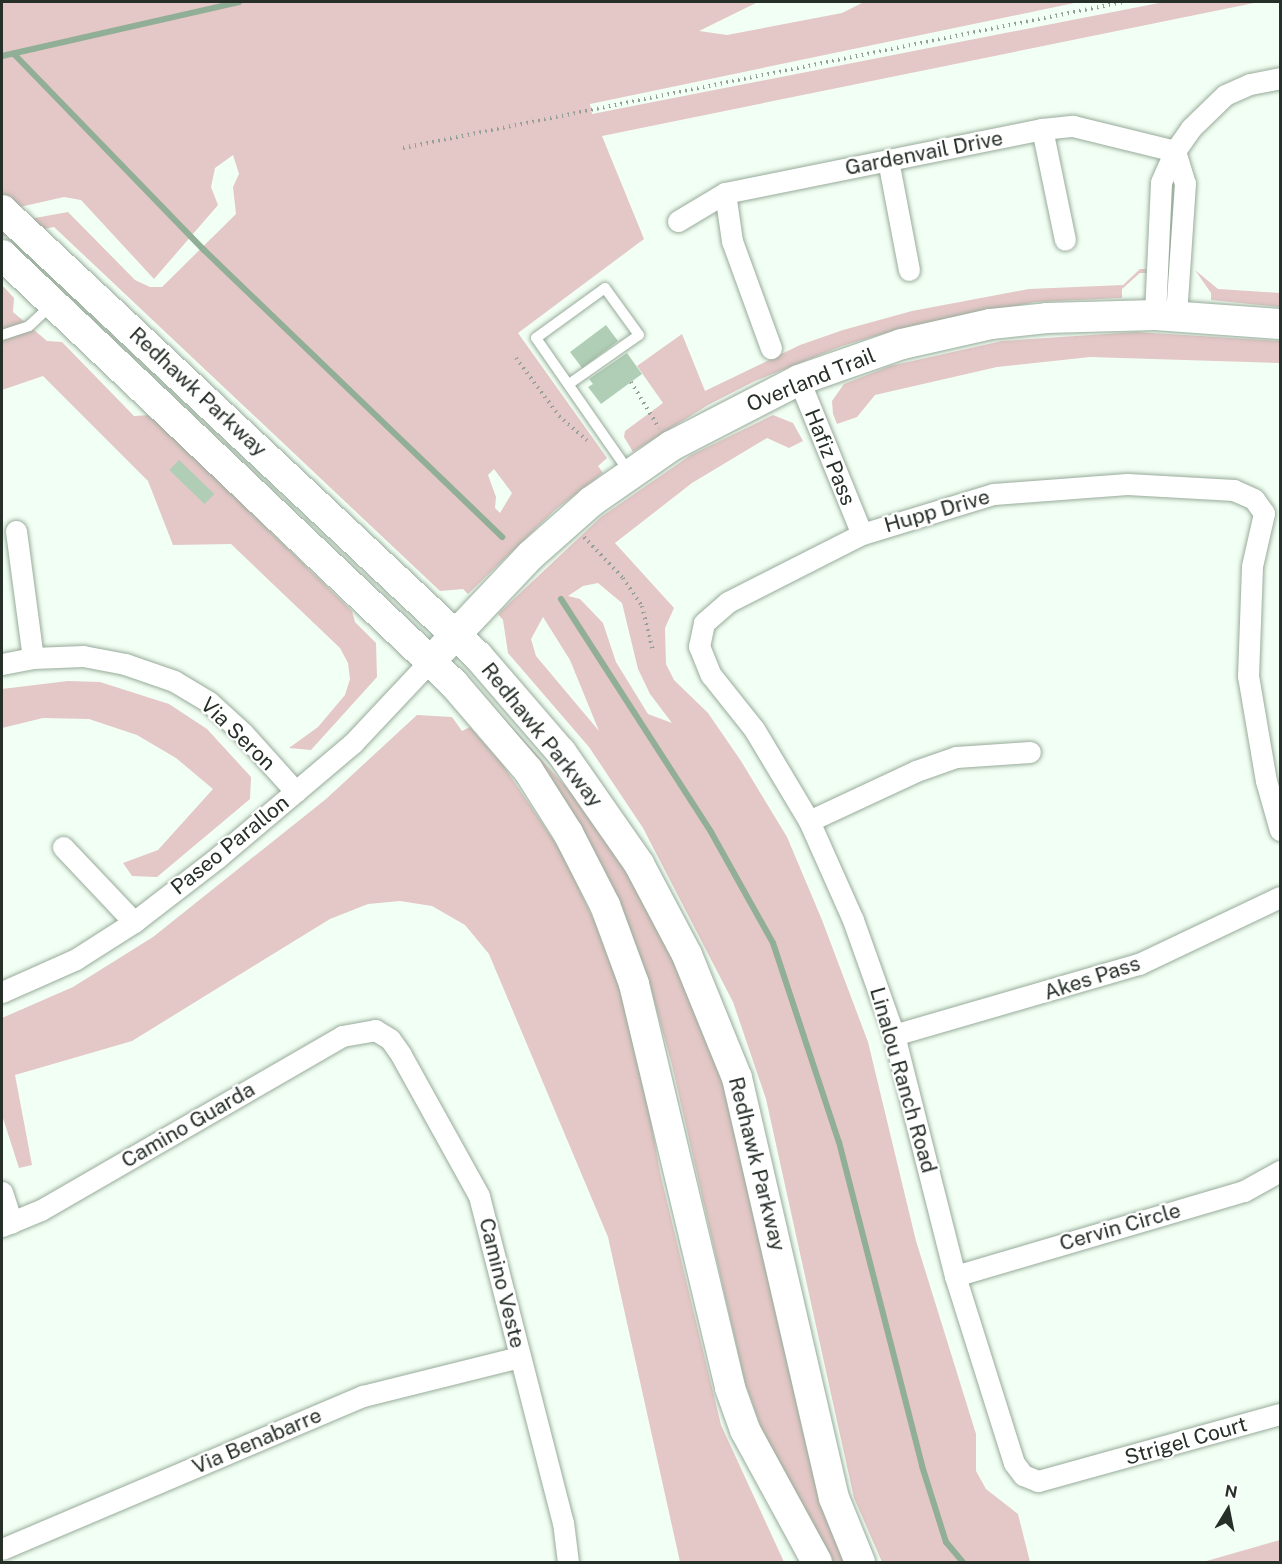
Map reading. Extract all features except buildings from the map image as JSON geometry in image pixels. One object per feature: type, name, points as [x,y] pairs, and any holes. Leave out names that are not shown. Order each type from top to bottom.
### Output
[{"type":"main road","name":"Redhawk Parkway","points":[[2,210],[455,635],[525,708],[596,797],[639,864],[687,955],[737,1078],[834,1498],[860,1563]]},
{"type":"main road","name":"Redhawk Parkway","points":[[2,255],[430,661],[528,770],[568,832],[604,905],[634,984],[730,1388],[746,1430],[817,1563]]},
{"type":"main road","name":"Overland Trail","points":[[430,661],[561,527],[630,473],[718,419],[799,380],[902,344],[991,324],[1047,318],[1166,315],[1281,324]]},
{"type":"main road","points":[[796,1563],[797,1528]]},
{"type":"street","points":[[1166,315],[1158,225],[1161,182],[1175,151],[1191,128],[1225,95],[1250,84],[1281,78]]},
{"type":"street","name":"Gardenvail Drive","points":[[678,221],[725,193],[1042,129],[1072,126],[1175,151]]},
{"type":"street","points":[[1042,129],[1065,240]]},
{"type":"street","points":[[1166,315],[1182,226],[1185,183],[1175,151]]},
{"type":"street","points":[[888,160],[909,270]]},
{"type":"street","points":[[725,193],[732,241],[771,348]]},
{"type":"street","name":"Hafiz Pass","points":[[799,380],[862,534]]},
{"type":"street","name":"Hupp Drive","points":[[699,646],[704,623],[728,602],[862,534],[993,494],[1080,485],[1234,490],[1254,499],[1264,513],[1252,566],[1248,676],[1266,780],[1281,830]]},
{"type":"street","points":[[16,531],[33,657]]},
{"type":"street","name":"Linalou Ranch Road","points":[[699,646],[711,675],[754,729],[808,821],[853,920],[894,1035],[955,1276],[1014,1462],[1023,1475],[1038,1481],[1091,1469]]},
{"type":"street","name":"Via Seron","points":[[2,664],[33,657],[83,656],[125,664],[174,681],[209,702],[243,733],[296,792]]},
{"type":"street","name":"Paseo Parallon","points":[[2,992],[76,959],[134,922],[296,792],[353,743],[430,661]]},
{"type":"street","points":[[808,821],[916,771],[956,757],[1030,752]]},
{"type":"street","points":[[63,847],[105,887],[134,922]]},
{"type":"street","name":"Akes Pass","points":[[894,1035],[1139,964],[1281,897]]},
{"type":"street","name":"Camino Guarda","points":[[7,1224],[41,1210],[342,1036],[375,1030]]},
{"type":"street","name":"Camino Veste","points":[[375,1030],[390,1039],[401,1055],[479,1196],[562,1522],[568,1563]]},
{"type":"street","name":"Cervin Circle","points":[[955,1276],[1244,1191],[1281,1171]]},
{"type":"street","points":[[2,1192],[7,1224]]},
{"type":"street","name":"Via Benabarre","points":[[2,1549],[363,1396],[520,1357]]},
{"type":"street","name":"Strigel Court","points":[[1091,1469],[1281,1414]]},
{"type":"lane","points":[[1158,225],[1182,226]]},
{"type":"lane","points":[[569,384],[639,335],[605,288],[536,338],[630,473]]},
{"type":"lane","points":[[2,335],[29,326],[54,304]]},
{"type":"path","points":[[403,148],[1123,2]]},
{"type":"path","points":[[516,358],[559,416],[591,443]]},
{"type":"path","points":[[631,382],[659,429]]},
{"type":"path","points":[[583,536],[623,578],[642,606],[653,651]]},
{"type":"shaded area","points":[[2,2],[758,2],[699,31],[727,35],[842,13],[864,2],[1079,2],[590,104],[592,114],[1164,2],[1259,2],[602,136],[644,239],[518,333],[607,458],[598,466],[603,473],[555,510],[468,594],[463,589],[440,591],[54,227],[2,237],[2,224],[68,212],[135,280],[150,287],[162,287],[236,214],[233,187],[239,174],[233,155],[215,168],[211,187],[218,205],[154,279],[81,200],[64,197],[2,211]],"holes":[[[494,469],[512,493],[500,513],[495,508],[496,497],[488,475]]]},
{"type":"shaded area","points":[[1140,269],[1146,269],[1146,273],[1140,273],[1122,289],[1122,298],[1036,302],[896,330],[842,346],[755,381],[708,405],[633,452],[624,437],[625,431],[663,403],[637,366],[682,334],[705,391],[800,345],[843,330],[912,311],[1029,289],[1123,285]]},
{"type":"shaded area","points":[[1195,270],[1218,289],[1280,293],[1280,307],[1211,300],[1211,293]]},
{"type":"shaded area","points":[[2,285],[14,298],[13,312],[47,341],[62,342],[134,416],[151,415],[352,611],[355,622],[376,643],[377,677],[311,750],[289,748],[318,727],[345,695],[350,679],[348,663],[340,648],[231,544],[173,545],[148,481],[43,376],[2,390]]},
{"type":"shaded area","points":[[1136,332],[1280,341],[1280,363],[1090,357],[997,367],[875,395],[857,417],[837,424],[833,414],[832,401],[844,384],[890,366],[1002,341]]},
{"type":"shaded area","points":[[773,415],[793,423],[803,441],[789,448],[767,438],[692,483],[615,543],[674,608],[665,628],[666,664],[674,680],[708,713],[741,761],[787,837],[822,920],[868,1042],[916,1241],[976,1434],[976,1471],[986,1489],[1018,1514],[1030,1562],[882,1562],[854,1498],[766,1099],[733,1002],[643,828],[589,747],[508,653],[503,620],[498,614],[601,517],[691,455]],"holes":[[[598,583],[622,603],[638,669],[650,694],[672,723],[648,714],[616,662],[603,623],[580,599],[568,596],[583,586]],[[543,617],[570,660],[599,731],[536,656],[531,639]]]},
{"type":"shaded area","points":[[68,681],[100,682],[169,704],[207,729],[251,777],[250,799],[157,877],[132,876],[123,863],[158,850],[213,789],[176,758],[137,735],[89,719],[43,718],[2,728],[2,689]]},
{"type":"shaded area","points":[[472,683],[598,822],[680,964],[730,1093],[845,1562],[832,1562],[763,1433],[745,1383],[672,1065],[650,986]]},
{"type":"shaded area","points":[[417,715],[452,717],[462,731],[470,727],[503,765],[561,851],[606,945],[632,1014],[660,1172],[721,1425],[784,1562],[680,1562],[608,1237],[489,954],[465,925],[432,906],[400,901],[368,904],[330,919],[132,1041],[15,1075],[32,1165],[19,1168],[2,1115],[2,1018],[73,987],[153,937],[326,799]]},
{"type":"shaded area","points":[[1280,1540],[1280,1561],[1203,1562]]},
{"type":"waterway","points":[[2,56],[239,2]]},
{"type":"waterway","points":[[14,54],[204,250],[502,537]]},
{"type":"waterway","points":[[561,599],[711,832],[773,943],[839,1142],[922,1466],[946,1542],[963,1562]]}]
